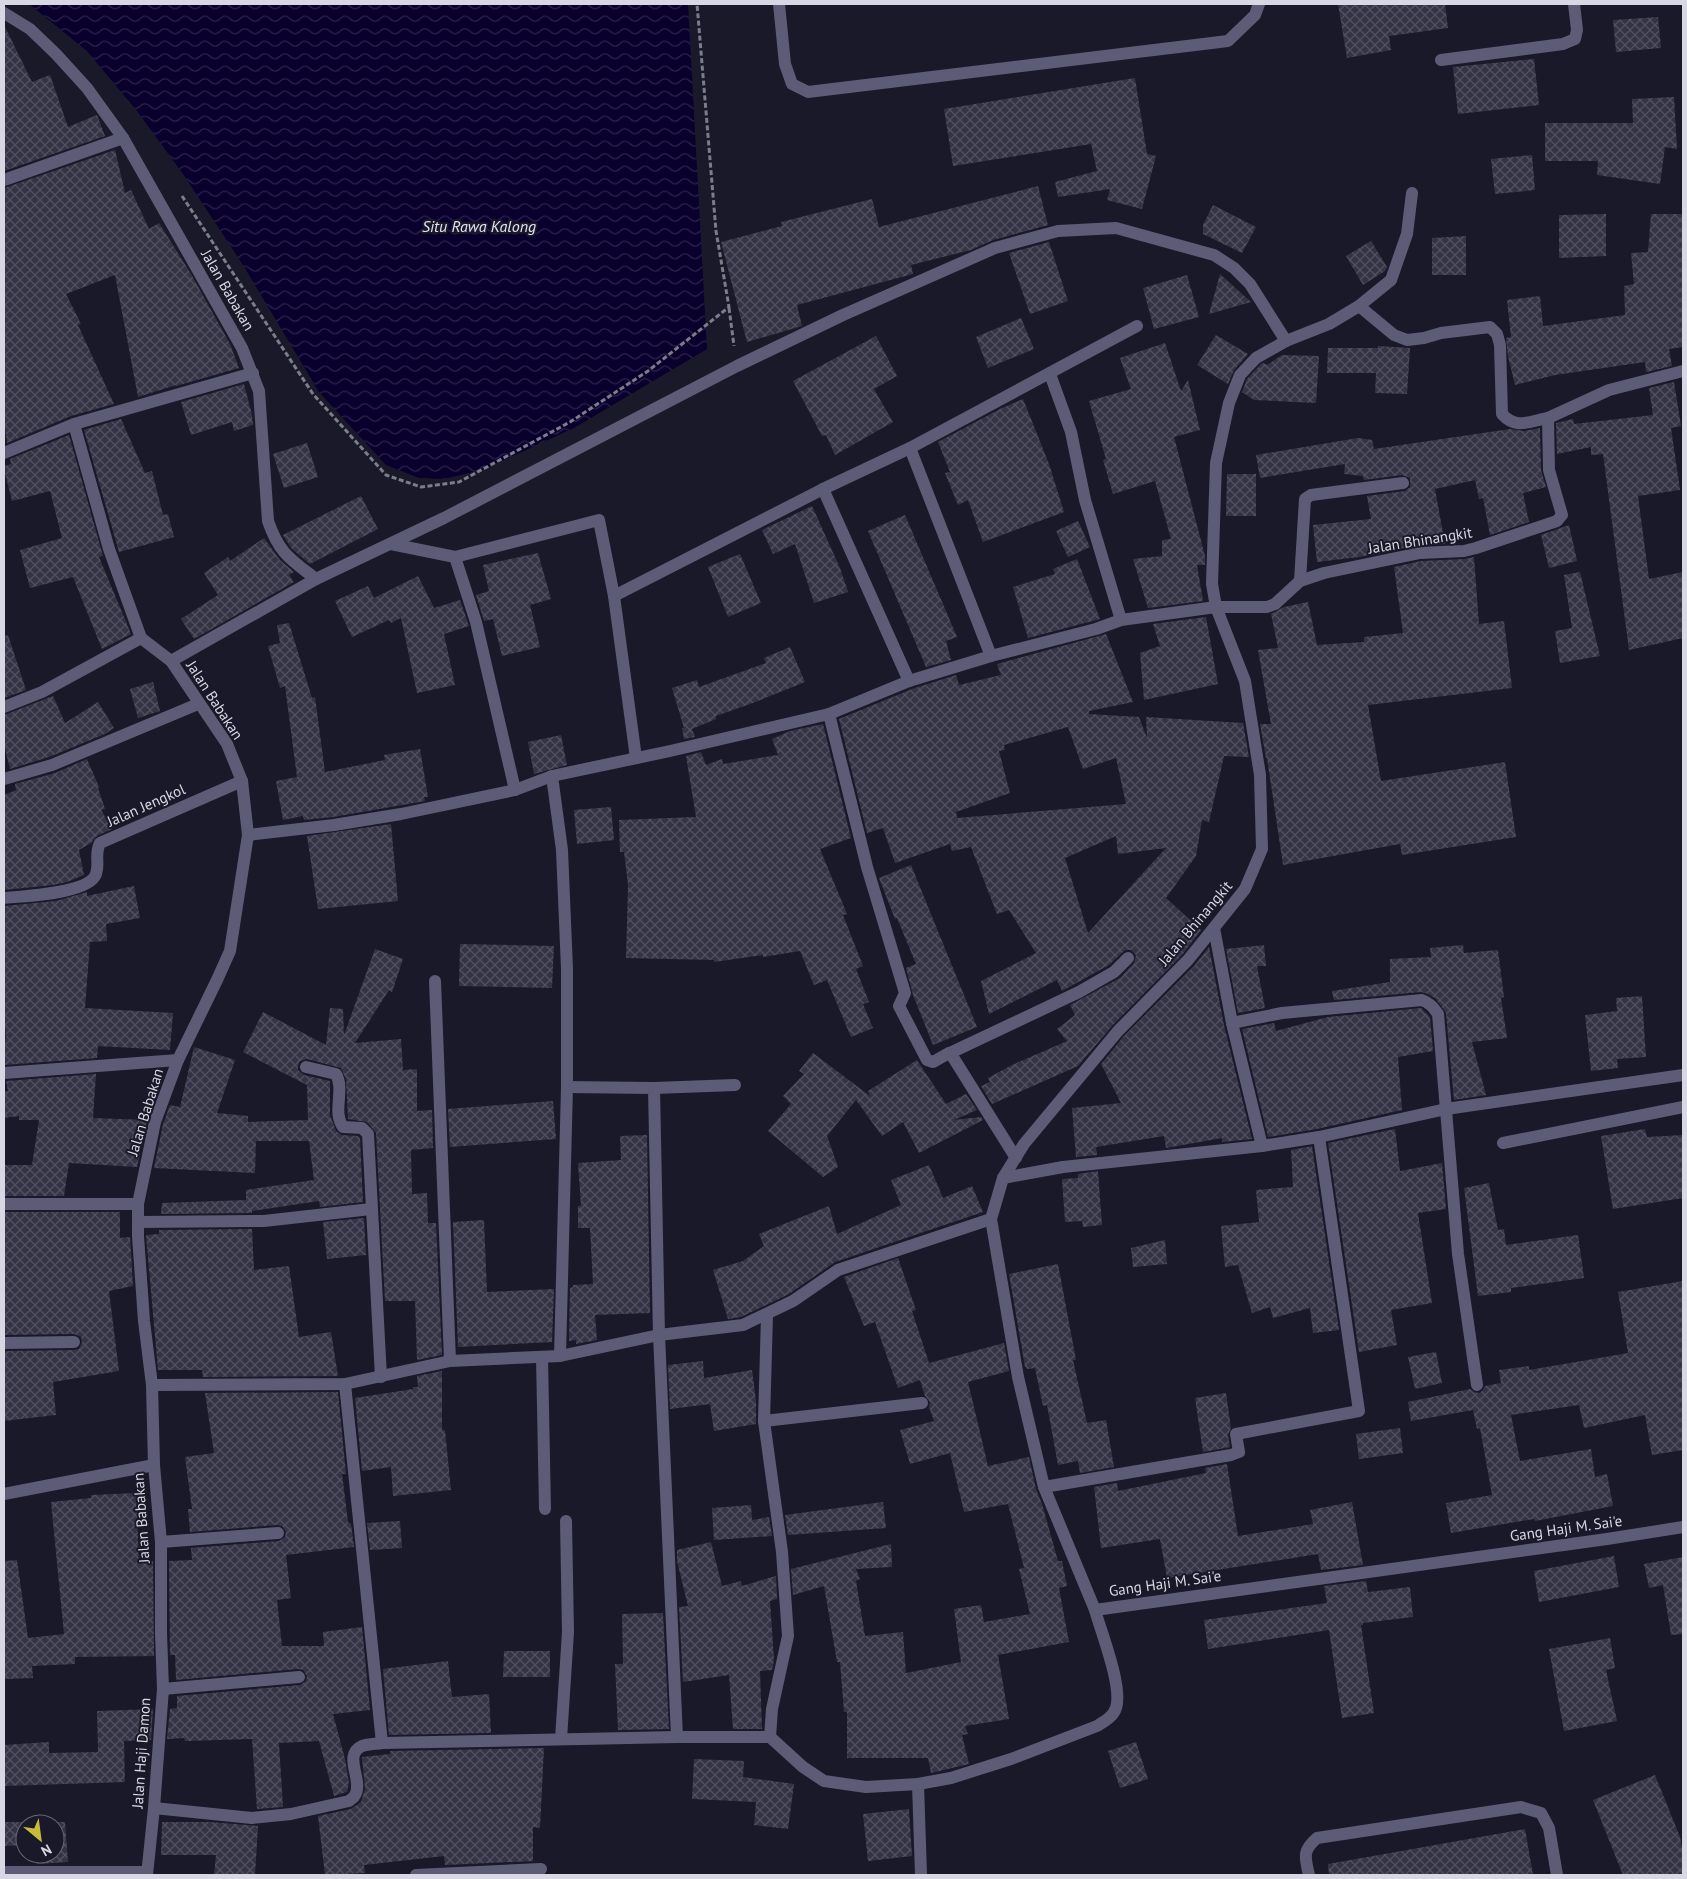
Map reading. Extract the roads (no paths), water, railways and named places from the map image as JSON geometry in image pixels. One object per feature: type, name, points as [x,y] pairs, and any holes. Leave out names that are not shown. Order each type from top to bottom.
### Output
[{"type":"street","points":[[779,4],[785,64],[792,84],[808,92],[1228,41],[1255,15],[1259,4]]},
{"type":"street","points":[[1441,60],[1563,44],[1575,39],[1577,30],[1574,4]]},
{"type":"street","name":"Jalan Babakan","points":[[4,12],[30,30],[56,54],[87,88],[123,138],[242,348],[259,391],[268,521],[275,540],[286,556],[316,579],[171,661]]},
{"type":"street","points":[[4,180],[123,138]]},
{"type":"street","name":"Jalan Bhinangkit","points":[[1003,1178],[1024,1144],[1070,1087],[1118,1031],[1188,960],[1245,889],[1262,849],[1260,775],[1245,682],[1216,607],[1212,584],[1216,463],[1229,403],[1240,375],[1256,358],[1286,341],[1328,324],[1359,306],[1391,280],[1408,234],[1412,193]]},
{"type":"street","points":[[316,579],[444,518],[737,366],[843,315],[995,248],[1058,231],[1116,228],[1214,255],[1234,268],[1250,284],[1286,341]]},
{"type":"street","points":[[1359,306],[1394,335],[1407,340],[1441,333],[1490,327],[1497,334],[1500,345],[1502,414],[1511,423],[1518,424],[1548,418],[1609,390],[1683,371]]},
{"type":"street","points":[[614,596],[823,489],[910,448],[1138,326]]},
{"type":"street","points":[[4,453],[74,424],[253,372]]},
{"type":"street","points":[[1050,374],[1071,432],[1085,500],[1121,620]]},
{"type":"street","name":"Jalan Bhinangkit","points":[[1216,607],[1267,607],[1275,604],[1300,581],[1324,573],[1420,553],[1464,551],[1560,518],[1563,513],[1548,464],[1548,418]]},
{"type":"street","points":[[4,708],[42,692],[141,638],[109,549],[74,424]]},
{"type":"street","points":[[910,448],[991,656]]},
{"type":"street","points":[[1300,581],[1305,499],[1311,495],[1403,483]]},
{"type":"street","points":[[823,489],[909,681]]},
{"type":"street","points":[[391,544],[455,557],[599,520],[614,596],[636,758]]},
{"type":"street","points":[[455,557],[476,622],[515,790]]},
{"type":"street","points":[[248,835],[334,825],[401,814],[515,790],[552,776],[829,714],[909,681],[991,656],[1096,629],[1121,620],[1216,607]]},
{"type":"street","name":"Jalan Babakan","points":[[141,638],[171,661],[198,704],[227,744],[242,780],[248,835],[230,950],[178,1060],[156,1122],[138,1204],[144,1322],[152,1385],[154,1465],[161,1542],[161,1633]]},
{"type":"street","points":[[4,779],[52,765],[198,704]]},
{"type":"street","points":[[829,714],[867,867],[905,994],[899,1006],[927,1060],[933,1062],[1071,996],[1114,972],[1128,958]]},
{"type":"street","points":[[552,776],[562,850],[566,969],[567,1087],[560,1356]]},
{"type":"street","name":"Jalan Jengkol","points":[[4,898],[74,889],[90,882],[96,874],[96,852],[100,843],[242,780]]},
{"type":"street","points":[[1214,928],[1232,1023],[1262,1146]]},
{"type":"street","points":[[435,981],[450,1361]]},
{"type":"street","points":[[1232,1023],[1282,1013],[1422,1000],[1429,1003],[1438,1014],[1458,1254],[1478,1385]]},
{"type":"street","points":[[950,1053],[1016,1158]]},
{"type":"street","points":[[4,1073],[178,1060]]},
{"type":"street","points":[[306,1067],[336,1074],[340,1081],[338,1120],[343,1127],[362,1128],[368,1134],[381,1377]]},
{"type":"street","points":[[1003,1178],[1063,1167],[1262,1146],[1319,1137],[1446,1109],[1683,1075]]},
{"type":"street","points":[[567,1087],[654,1088],[735,1085]]},
{"type":"street","points":[[654,1088],[659,1335],[677,1736]]},
{"type":"street","points":[[1504,1143],[1683,1107]]},
{"type":"street","points":[[1044,1487],[1231,1455],[1239,1452],[1236,1434],[1359,1411],[1319,1137]]},
{"type":"street","name":"Gang Haji M. Sai'e","points":[[1003,1178],[992,1219],[1018,1377],[1044,1487],[1094,1610],[1607,1539],[1683,1526]]},
{"type":"street","points":[[4,1204],[138,1204]]},
{"type":"street","points":[[138,1222],[264,1222],[371,1209]]},
{"type":"street","points":[[152,1385],[345,1384],[450,1361],[560,1356],[659,1335],[744,1325],[793,1301],[838,1270],[992,1219]]},
{"type":"street","points":[[766,1315],[764,1421],[782,1552],[788,1636],[772,1709],[770,1738]]},
{"type":"street","points":[[4,1343],[74,1342]]},
{"type":"street","points":[[542,1357],[545,1509]]},
{"type":"street","points":[[345,1384],[382,1743]]},
{"type":"street","points":[[764,1421],[922,1403]]},
{"type":"street","points":[[4,1494],[154,1465]]},
{"type":"street","points":[[561,1739],[568,1632],[566,1522]]},
{"type":"street","points":[[161,1542],[278,1532]]},
{"type":"street","points":[[154,1808],[252,1818],[291,1814],[349,1801],[355,1795],[357,1788],[353,1761],[354,1753],[364,1745],[382,1743],[677,1736],[770,1738],[803,1767],[824,1782],[866,1787],[918,1784],[951,1778],[1011,1759],[1097,1726],[1109,1719],[1116,1710],[1118,1700],[1117,1686],[1094,1610]]},
{"type":"street","name":"Jalan Haji Damon","points":[[147,1874],[163,1688],[161,1633]]},
{"type":"street","points":[[163,1688],[299,1678]]},
{"type":"street","points":[[918,1784],[921,1875]]},
{"type":"street","points":[[1309,1875],[1305,1854],[1309,1845],[1317,1838],[1521,1807],[1540,1813],[1549,1828],[1557,1875]]},
{"type":"street","points":[[416,1875],[541,1869]]},
{"type":"street","points":[[4,1872],[147,1874]]},
{"type":"water","name":"Situ Rawa Kalong","points":[[29,4],[688,4],[707,349],[574,428],[482,470],[444,479],[419,478],[386,465],[319,392],[243,265],[183,174],[137,111],[87,51]]}]
